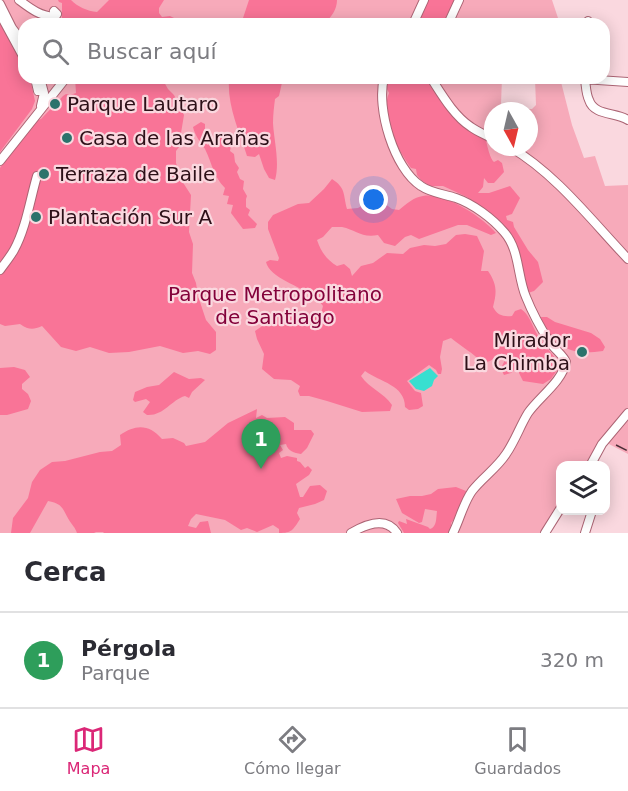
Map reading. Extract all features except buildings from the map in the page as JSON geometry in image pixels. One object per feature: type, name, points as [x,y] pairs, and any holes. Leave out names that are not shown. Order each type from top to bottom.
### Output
[{"type":"street","points":[[19,0],[33,11],[45,16],[55,17],[57,14],[54,10]]},
{"type":"street","points":[[416,18],[424,0]]},
{"type":"street","points":[[451,18],[459,0]]},
{"type":"street","points":[[0,4],[18,36]]},
{"type":"street","points":[[0,14],[18,47]]},
{"type":"street","points":[[610,80],[628,82]]},
{"type":"street","points":[[36,84],[39,108]]},
{"type":"street","points":[[39,108],[44,93],[42,84]]},
{"type":"street","points":[[44,84],[50,90],[57,90]]},
{"type":"street","points":[[0,161],[39,108],[62,84]]},
{"type":"street","points":[[383,84],[385,117],[391,144],[398,158],[413,180],[421,186],[465,202],[504,231],[514,248],[522,287],[532,311],[549,341],[566,362],[564,370],[528,413],[511,447],[501,461],[473,491],[453,533]]},
{"type":"street","points":[[435,84],[460,118],[484,134]]},
{"type":"street","points":[[586,84],[589,102],[595,110],[628,120]]},
{"type":"street","points":[[524,156],[564,191],[628,259]]},
{"type":"street","points":[[0,270],[14,249],[26,219],[37,176]]},
{"type":"street","points":[[592,461],[602,444],[628,413]]},
{"type":"street","points":[[545,533],[557,515]]},
{"type":"street","points":[[585,533],[590,515]]},
{"type":"street","points":[[351,533],[367,525],[380,523],[390,525],[397,533]]},
{"type":"green space","name":"Parque Metropolitano de Santiago","points":[[0,0],[552,0],[558,18],[18,18],[18,84],[502,84],[501,102],[484,102],[484,156],[538,156],[538,102],[536,102],[535,84],[562,84],[572,125],[584,158],[595,156],[605,186],[628,185],[628,454],[607,443],[596,461],[556,461],[556,515],[558,515],[548,533],[0,533]]},
{"type":"shaded area","points":[[58,0],[71,0],[83,8],[97,12],[109,0],[164,0],[159,13],[162,17],[174,18],[62,18],[62,3]]},
{"type":"shaded area","points":[[249,0],[337,0],[336,7],[329,18],[243,18]]},
{"type":"shaded area","points":[[427,0],[456,0],[448,18],[419,18]]},
{"type":"shaded area","points":[[0,21],[18,54],[18,84],[31,84],[35,101],[32,109],[0,152]]},
{"type":"shaded area","points":[[75,84],[165,84],[174,95],[184,115],[182,143],[176,151],[176,163],[182,181],[191,195],[189,232],[193,244],[192,273],[206,320],[216,332],[216,350],[210,354],[198,351],[183,353],[160,346],[129,352],[109,353],[90,347],[76,351],[61,347],[42,326],[31,329],[20,324],[5,326],[0,324],[0,168],[38,120],[63,96],[76,93]]},
{"type":"shaded area","points":[[229,84],[282,84],[279,96],[275,99],[273,114],[277,159],[275,180],[269,178],[259,154],[255,157],[247,156],[237,127]]},
{"type":"shaded area","points":[[386,84],[432,84],[450,113],[467,129],[484,139],[484,156],[491,156],[494,162],[498,160],[502,163],[504,172],[494,183],[488,183],[484,178],[483,187],[478,193],[489,193],[510,186],[520,198],[512,214],[506,216],[507,220],[513,222],[528,250],[538,262],[543,282],[534,291],[528,293],[523,280],[520,257],[506,229],[467,197],[443,186],[430,186],[421,180],[416,169],[411,168],[395,142],[388,122],[386,102],[389,93]]},
{"type":"shaded area","points":[[201,122],[205,124],[203,132],[207,145],[222,136],[230,138],[230,151],[234,154],[239,168],[237,172],[240,179],[244,181],[243,189],[247,196],[246,207],[250,210],[248,215],[257,224],[255,228],[243,229],[231,213],[233,205],[227,204],[229,196],[223,195],[225,188],[215,174],[193,127]]},
{"type":"shaded area","points":[[332,179],[342,188],[347,209],[358,208],[368,202],[380,200],[392,209],[399,210],[416,198],[432,196],[462,207],[490,227],[496,233],[491,235],[467,225],[458,225],[419,239],[411,235],[405,237],[395,246],[384,243],[378,235],[363,235],[342,227],[332,227],[317,240],[327,258],[337,266],[344,264],[350,269],[352,276],[361,266],[373,263],[387,253],[403,254],[410,248],[446,244],[456,235],[477,236],[484,251],[481,271],[488,271],[495,284],[493,307],[498,314],[503,316],[512,316],[515,311],[521,309],[526,314],[539,338],[560,366],[551,379],[543,384],[523,381],[519,368],[504,375],[502,367],[506,359],[498,356],[483,363],[451,338],[443,341],[440,357],[441,374],[429,365],[407,381],[415,391],[421,393],[423,406],[409,410],[405,407],[401,394],[396,389],[365,371],[361,376],[364,380],[392,405],[390,411],[362,412],[309,396],[300,396],[298,391],[300,386],[291,380],[274,379],[262,369],[264,354],[255,331],[271,320],[277,312],[316,317],[321,314],[323,306],[307,292],[279,277],[269,268],[266,262],[278,261],[279,258],[268,229],[268,222],[273,215],[298,204],[309,203]]},
{"type":"shaded area","points":[[541,317],[547,317],[555,322],[591,333],[600,339],[605,347],[603,351],[580,352],[567,349],[548,332]]},
{"type":"shaded area","points":[[14,367],[25,370],[30,377],[22,384],[22,389],[31,401],[28,409],[0,415],[0,368]]},
{"type":"shaded area","points":[[174,372],[189,379],[205,380],[189,398],[185,396],[180,398],[158,413],[147,415],[143,412],[150,402],[146,399],[135,402],[133,400],[135,392],[159,385]]},
{"type":"shaded area","points":[[257,409],[256,418],[262,415],[267,418],[285,417],[294,423],[294,430],[311,430],[314,434],[301,454],[292,451],[286,444],[280,445],[283,450],[279,453],[281,458],[287,456],[297,458],[297,461],[305,468],[308,466],[312,470],[296,484],[300,497],[303,497],[310,486],[320,485],[327,491],[324,500],[299,508],[297,513],[300,519],[290,531],[279,533],[279,529],[273,525],[257,532],[247,528],[241,530],[225,520],[196,514],[188,526],[196,528],[200,522],[208,521],[211,533],[77,533],[62,507],[48,501],[30,533],[11,533],[13,518],[28,498],[32,482],[40,470],[52,462],[112,451],[121,445],[120,435],[137,427],[152,430],[162,439],[173,438],[186,446],[205,442],[228,423]]},
{"type":"shaded area","points":[[456,487],[466,491],[464,500],[451,523],[450,533],[404,533],[399,521],[407,524],[406,519],[430,529],[435,524],[437,511],[425,509],[422,522],[419,523],[402,513],[396,499],[422,496],[438,489]]},
{"type":"water","points":[[430,368],[438,376],[432,386],[424,391],[416,389],[409,381]]},
{"type":"railway","points":[[616,445],[628,451]]},
{"type":"place","name":"Parque Lautaro","points":[[55,104]]},
{"type":"place","name":"Casa de las Arañas","points":[[67,138]]},
{"type":"place","name":"Terraza de Baile","points":[[44,174]]},
{"type":"place","name":"Plantación Sur A","points":[[36,217]]},
{"type":"place","name":"Mirador La Chimba","points":[[582,352]]},
{"type":"place","name":"Pérgola","points":[[261,469]]}]
